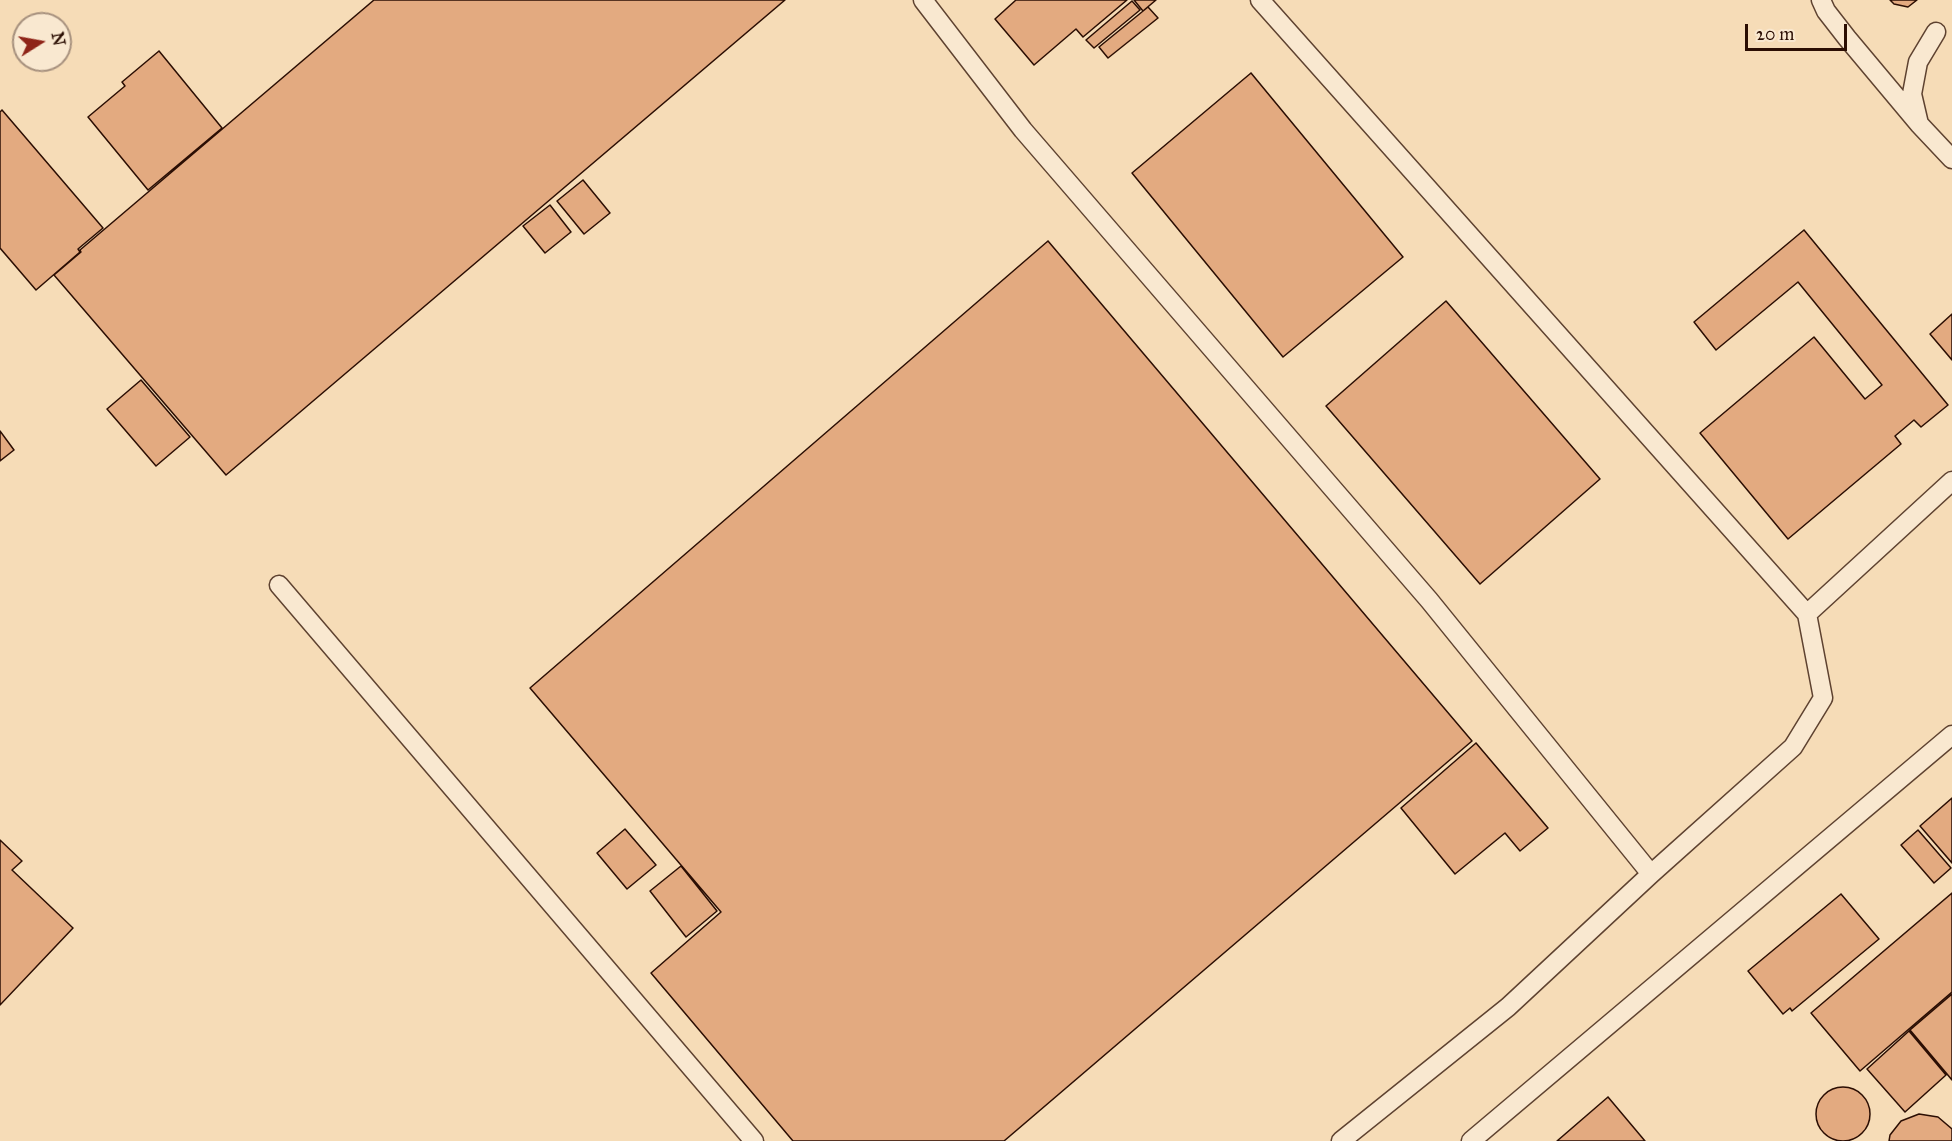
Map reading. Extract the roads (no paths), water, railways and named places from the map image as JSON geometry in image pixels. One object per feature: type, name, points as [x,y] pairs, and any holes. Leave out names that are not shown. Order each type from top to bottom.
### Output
[{"type":"lane","points":[[923,0],[1023,130],[1429,600],[1651,874]]},
{"type":"lane","points":[[1260,0],[1807,614],[1823,698],[1793,747],[1651,874],[1508,1007],[1341,1141]]},
{"type":"lane","points":[[1821,0],[1826,11],[1840,29],[1919,124],[1952,159]]},
{"type":"lane","points":[[1919,124],[1912,94],[1918,62],[1936,32]]},
{"type":"lane","points":[[1807,614],[1952,481]]},
{"type":"lane","points":[[279,585],[754,1141]]},
{"type":"lane","points":[[1471,1141],[1952,735]]}]
